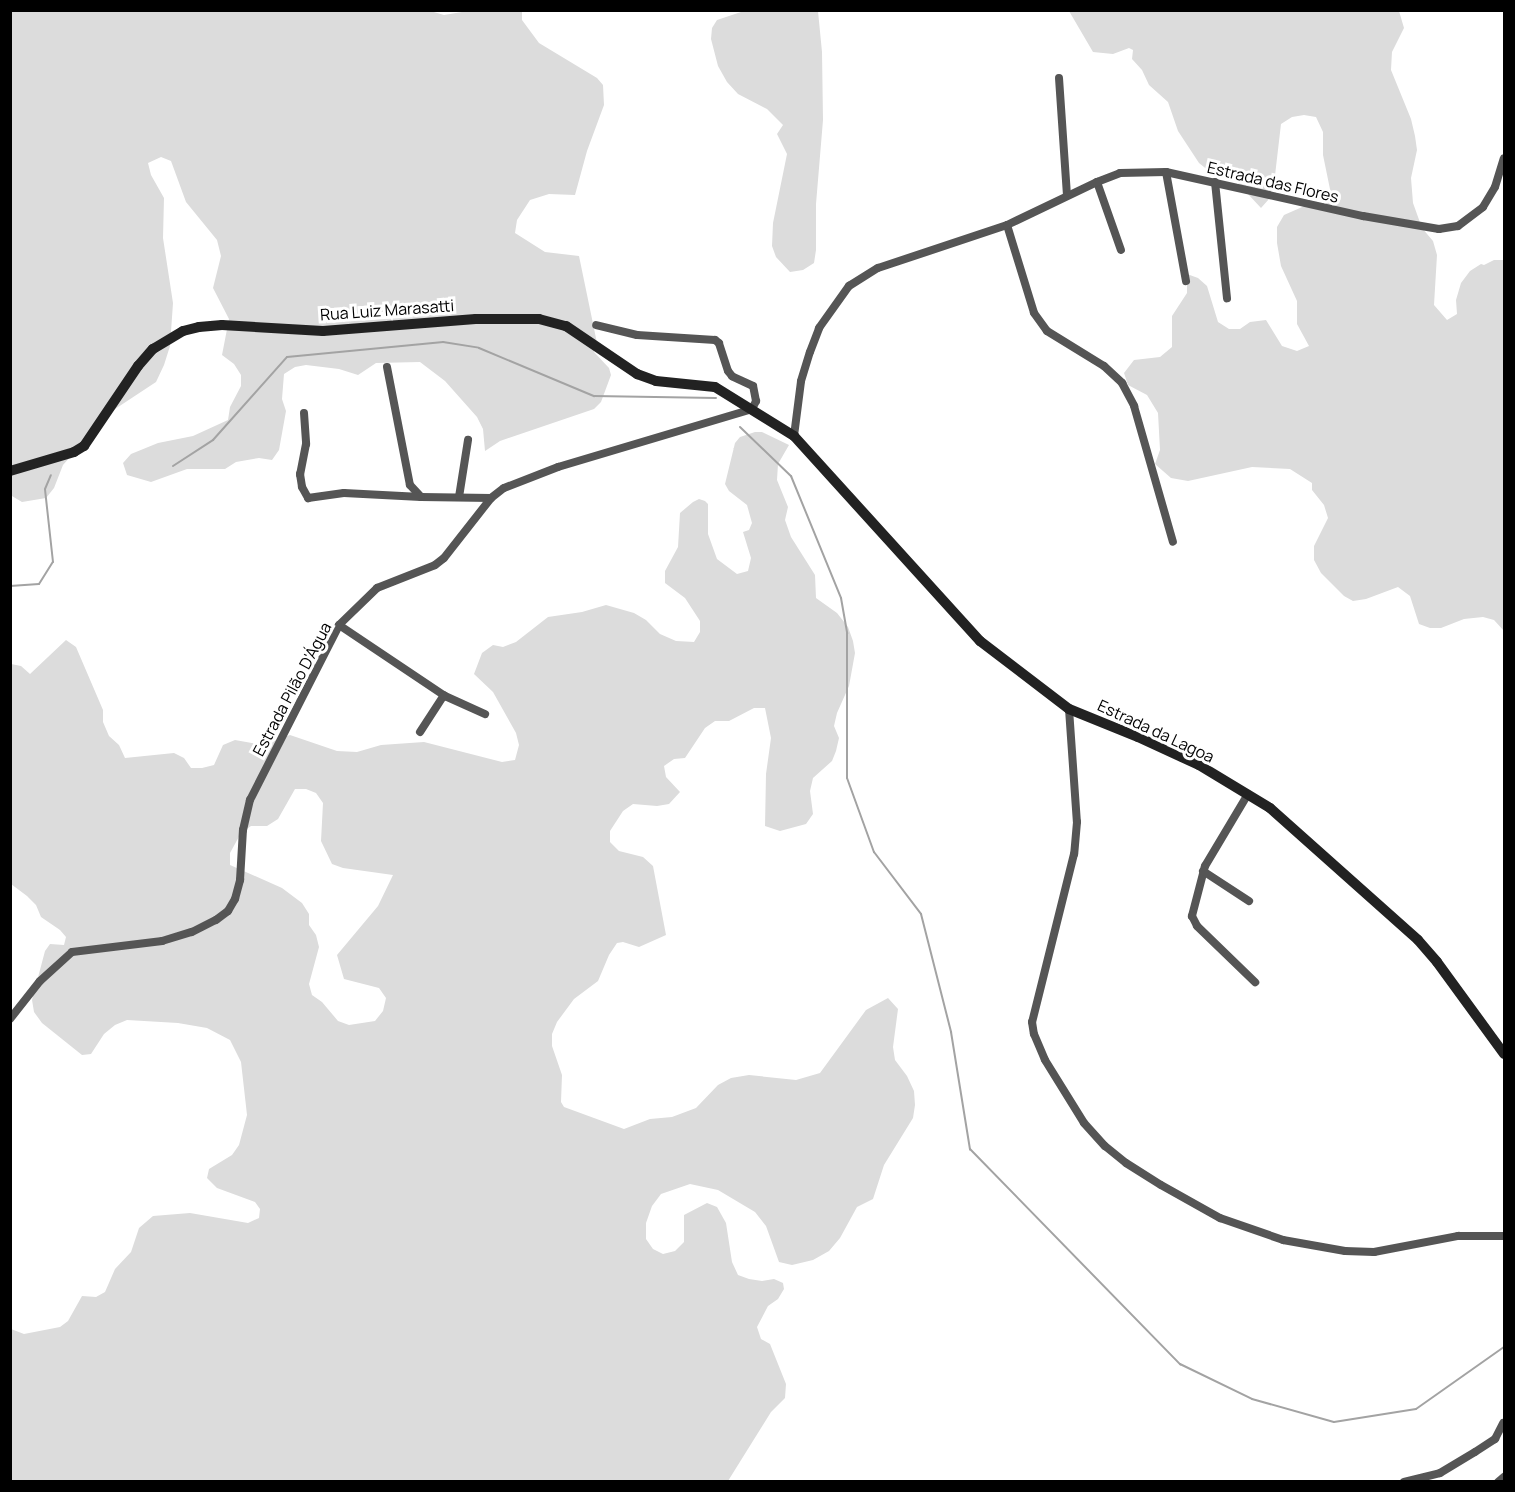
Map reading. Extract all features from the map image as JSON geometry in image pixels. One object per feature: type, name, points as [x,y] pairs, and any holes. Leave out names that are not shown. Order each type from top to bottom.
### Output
[{"type":"street","points":[[1059,78],[1067,195]]},
{"type":"street","name":"Estrada das Flores","points":[[794,436],[801,381],[810,352],[819,328],[849,286],[878,268],[1007,225],[1097,182],[1120,173],[1166,172],[1363,216],[1439,229],[1458,226],[1483,207],[1495,188],[1504,158]]},
{"type":"street","points":[[1166,172],[1186,281]]},
{"type":"street","points":[[1097,182],[1121,250]]},
{"type":"street","points":[[1215,182],[1227,298]]},
{"type":"street","points":[[1007,225],[1034,313],[1047,331],[1104,366],[1122,383],[1134,406],[1173,542]]},
{"type":"street","name":"Rua Luiz Marasatti","points":[[10,471],[74,452],[84,446],[138,366],[153,349],[183,331],[218,325],[322,331],[476,319],[539,319],[566,326],[645,378],[716,387],[794,436]]},
{"type":"street","points":[[596,325],[637,335],[715,340],[732,376],[753,386],[756,401],[752,409]]},
{"type":"street","points":[[387,367],[407,477],[421,497]]},
{"type":"street","name":"Estrada Pilão D'Água","points":[[10,1019],[33,989],[66,956],[81,950],[162,940],[192,932],[216,920],[228,910],[235,899],[240,880],[243,830],[250,801],[339,625],[377,588],[427,570],[444,558],[491,498],[519,481],[558,467],[752,409]]},
{"type":"street","points":[[303,413],[306,444],[300,474],[302,487],[308,498],[344,493],[491,498]]},
{"type":"street","name":"Estrada da Lagoa","points":[[794,436],[980,641],[1069,709],[1138,736],[1199,765],[1248,794],[1306,838],[1418,940],[1444,971],[1504,1054]]},
{"type":"street","points":[[459,496],[468,440]]},
{"type":"street","points":[[339,625],[444,695],[485,714]]},
{"type":"street","points":[[420,732],[444,695]]},
{"type":"street","points":[[1069,709],[1077,822],[1074,854],[1032,1022],[1034,1034],[1045,1060],[1084,1123],[1126,1163],[1161,1185],[1220,1218],[1283,1240],[1345,1251],[1374,1252],[1458,1236],[1504,1236]]},
{"type":"street","points":[[1248,794],[1203,871],[1193,921],[1255,982]]},
{"type":"street","points":[[1203,871],[1249,901]]},
{"type":"street","points":[[1404,1482],[1440,1473],[1467,1458],[1495,1439],[1503,1423]]},
{"type":"street","points":[[1498,1482],[1504,1478]]},
{"type":"shaded area","points":[[427,10],[444,15],[468,11],[522,11],[522,20],[539,43],[597,78],[603,85],[604,105],[587,151],[575,195],[549,194],[530,200],[517,220],[515,233],[545,252],[579,256],[597,343],[594,352],[609,368],[611,375],[601,402],[594,409],[500,441],[485,451],[483,429],[477,417],[445,381],[420,362],[376,363],[358,375],[339,369],[306,365],[295,367],[284,374],[282,399],[286,411],[279,450],[272,460],[259,458],[236,462],[225,469],[187,469],[151,482],[127,475],[123,463],[131,454],[158,443],[193,436],[228,420],[230,407],[241,386],[241,375],[234,364],[222,355],[229,319],[213,288],[221,256],[217,240],[186,202],[171,161],[161,157],[148,163],[151,175],[164,198],[163,238],[173,303],[170,346],[164,365],[156,382],[109,413],[63,465],[54,488],[46,498],[22,502],[12,496],[11,11]]},
{"type":"shaded area","points":[[744,11],[818,11],[822,52],[823,120],[816,204],[816,250],[814,263],[803,270],[790,272],[776,257],[772,246],[773,223],[787,154],[777,134],[783,125],[767,109],[738,94],[727,82],[718,66],[711,39],[712,28],[717,20]]},
{"type":"shaded area","points":[[1069,11],[1399,11],[1404,28],[1392,52],[1391,70],[1411,119],[1415,136],[1417,150],[1411,178],[1413,203],[1422,228],[1433,241],[1437,255],[1434,305],[1447,320],[1457,314],[1456,300],[1461,283],[1470,271],[1481,264],[1504,260],[1504,631],[1494,620],[1483,617],[1464,619],[1441,628],[1430,628],[1419,624],[1410,596],[1398,587],[1366,599],[1353,601],[1344,596],[1321,573],[1314,560],[1314,546],[1328,518],[1324,505],[1312,490],[1312,483],[1290,469],[1252,467],[1188,481],[1171,478],[1155,464],[1160,450],[1158,413],[1147,395],[1128,385],[1124,373],[1134,360],[1160,357],[1172,347],[1172,316],[1187,293],[1187,274],[1198,278],[1207,286],[1218,322],[1229,329],[1240,329],[1250,322],[1266,320],[1282,346],[1297,351],[1309,346],[1297,324],[1297,301],[1281,266],[1277,227],[1284,215],[1309,204],[1320,204],[1332,199],[1323,155],[1323,132],[1316,117],[1304,115],[1292,117],[1281,124],[1274,184],[1269,199],[1261,208],[1233,178],[1209,171],[1199,163],[1178,131],[1168,102],[1149,85],[1142,70],[1132,59],[1133,50],[1129,48],[1113,54],[1093,52]]},
{"type":"shaded area","points":[[762,432],[789,445],[778,464],[777,480],[788,507],[785,520],[791,537],[815,575],[816,598],[837,613],[848,627],[853,641],[855,653],[849,686],[834,726],[839,738],[836,751],[832,761],[813,778],[810,791],[813,814],[806,824],[780,831],[765,826],[766,774],[771,738],[765,708],[754,708],[729,721],[715,721],[705,728],[685,758],[674,759],[664,766],[666,777],[680,792],[669,804],[657,806],[633,804],[623,811],[610,831],[610,842],[619,851],[643,857],[653,866],[666,935],[639,947],[623,942],[617,943],[598,981],[574,999],[557,1022],[552,1034],[552,1046],[562,1075],[561,1102],[564,1107],[624,1129],[650,1119],[672,1117],[696,1108],[718,1085],[731,1078],[749,1075],[796,1080],[820,1073],[866,1010],[888,998],[898,1009],[893,1047],[895,1060],[907,1076],[914,1091],[915,1105],[913,1118],[884,1165],[873,1199],[857,1207],[840,1238],[829,1251],[813,1260],[792,1265],[779,1262],[766,1226],[755,1212],[718,1190],[690,1184],[661,1194],[652,1206],[646,1223],[646,1239],[653,1249],[663,1254],[675,1251],[684,1242],[684,1215],[707,1203],[717,1207],[726,1223],[732,1262],[738,1275],[762,1281],[774,1279],[783,1283],[784,1289],[778,1299],[768,1306],[757,1327],[761,1339],[770,1344],[786,1384],[785,1398],[771,1412],[728,1481],[11,1481],[11,1329],[24,1334],[60,1327],[68,1321],[82,1296],[96,1297],[105,1292],[115,1269],[131,1252],[139,1228],[153,1216],[190,1213],[248,1223],[259,1218],[260,1209],[255,1202],[217,1188],[207,1178],[209,1169],[232,1155],[239,1145],[247,1115],[241,1062],[230,1040],[207,1028],[178,1023],[127,1020],[115,1025],[104,1034],[91,1054],[82,1055],[42,1023],[34,1012],[32,1000],[45,951],[50,944],[64,945],[66,937],[41,917],[36,905],[11,884],[11,664],[21,666],[30,674],[66,640],[76,647],[103,710],[103,722],[109,736],[119,745],[125,758],[174,753],[184,758],[191,768],[202,768],[214,765],[223,745],[235,740],[263,745],[290,735],[337,751],[357,752],[381,745],[424,742],[502,762],[515,760],[519,745],[516,733],[493,692],[474,674],[482,653],[493,645],[503,647],[516,642],[548,617],[582,612],[606,605],[634,613],[646,620],[660,634],[676,641],[694,642],[700,632],[700,621],[685,598],[665,583],[665,571],[678,547],[680,513],[699,499],[708,504],[708,534],[717,559],[737,574],[748,571],[751,558],[743,532],[749,530],[752,523],[747,505],[729,491],[725,484],[735,443],[740,437]],"holes":[[[295,789],[306,789],[316,793],[323,803],[321,841],[332,864],[343,868],[393,875],[378,906],[337,955],[344,979],[379,988],[386,998],[383,1011],[375,1021],[349,1025],[338,1021],[322,1002],[312,995],[309,984],[319,947],[316,935],[309,925],[309,914],[302,903],[282,888],[230,865],[230,853],[241,833],[251,826],[267,826],[278,819]]]},
{"type":"waterway","points":[[173,466],[213,440],[287,357],[443,342],[479,348],[594,396],[716,398]]},
{"type":"waterway","points":[[740,427],[791,476],[841,598],[847,633],[847,778],[874,852],[921,914],[951,1032],[970,1149],[1180,1364],[1252,1399],[1334,1422],[1416,1409],[1504,1347]]},
{"type":"waterway","points":[[10,586],[39,584],[53,562],[45,489],[51,475]]}]
